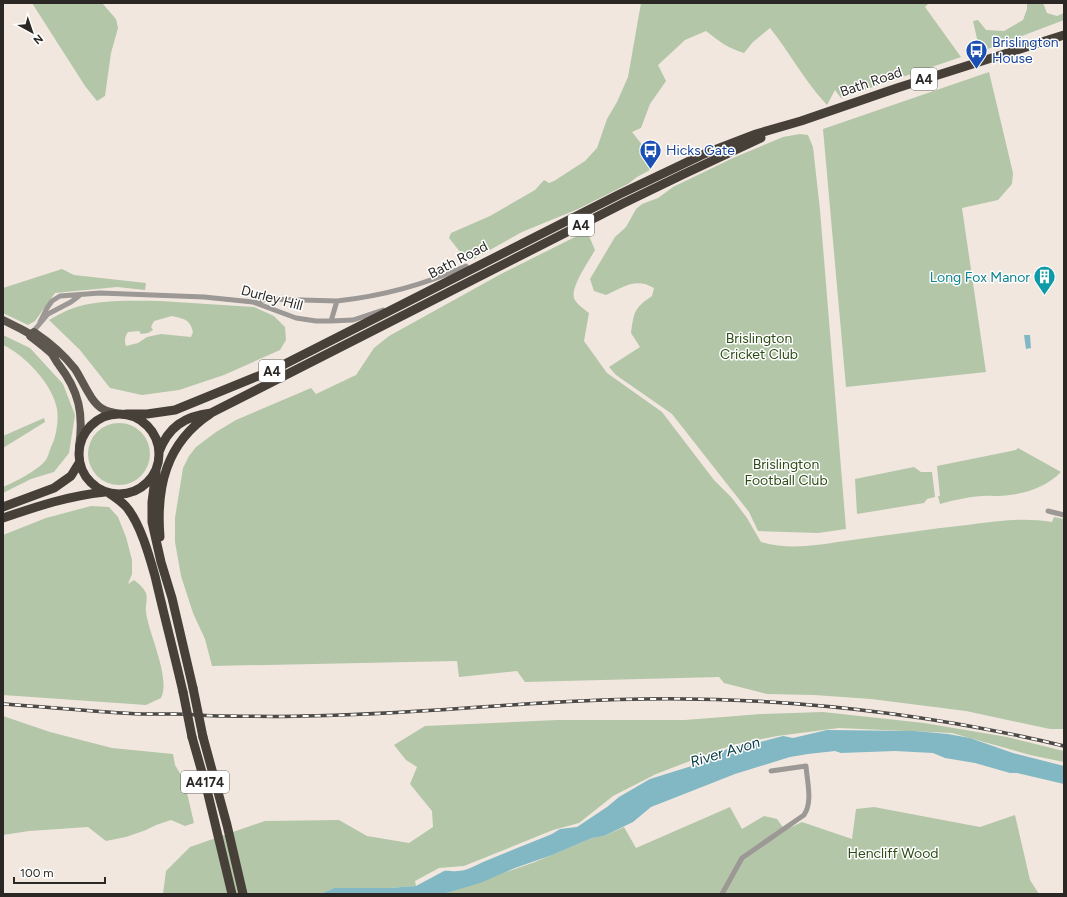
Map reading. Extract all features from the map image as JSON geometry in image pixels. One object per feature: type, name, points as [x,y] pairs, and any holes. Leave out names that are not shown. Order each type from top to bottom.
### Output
[{"type":"highway","name":"Bath Road","points":[[122,414],[155,414],[167,412],[279,367],[620,194],[704,154],[756,134],[801,121],[898,88],[1064,35]]},
{"type":"highway","name":"Bath Road","points":[[159,452],[164,439],[174,427],[199,414],[211,413],[624,203],[710,161],[801,121]]},
{"type":"highway","points":[[620,194],[624,203]]},
{"type":"highway","points":[[169,591],[160,532],[159,513],[162,485],[170,458],[176,446],[189,430],[211,413]]},
{"type":"highway","points":[[3,518],[75,496],[107,492],[125,493],[140,488],[146,483],[156,468],[159,452],[156,438],[150,428],[140,420],[122,414],[103,417],[91,424],[83,435],[79,447],[79,463],[88,479],[93,485],[107,492]]},
{"type":"highway","points":[[3,507],[54,488],[71,476],[79,463]]},
{"type":"highway","name":"A4174","points":[[156,468],[152,513],[157,549],[172,598],[194,688],[203,737],[227,825],[243,894]]},
{"type":"highway","name":"A4174","points":[[107,492],[128,508],[142,537],[151,563],[183,692],[192,737],[232,894]]},
{"type":"main road","points":[[3,320],[30,334],[30,336],[53,355],[72,385],[78,400],[81,414],[81,434],[79,447]]},
{"type":"main road","points":[[30,334],[34,332],[51,344],[62,355],[74,368],[94,401],[103,410],[122,414]]},
{"type":"street","points":[[254,302],[267,299],[348,300],[414,286],[466,266]]},
{"type":"street","name":"Durley Hill","points":[[40,322],[52,301],[60,296],[79,296],[100,293],[204,297],[254,302],[296,318],[331,321],[353,320],[408,301]]},
{"type":"street","name":"Durley Hill","points":[[30,334],[48,314],[79,296]]},
{"type":"street","points":[[331,321],[337,301]]},
{"type":"street","points":[[1048,511],[1064,515]]},
{"type":"street","points":[[722,894],[742,858],[804,816],[807,811],[809,800],[806,766],[771,771]]},
{"type":"green space","points":[[32,3],[102,3],[116,19],[118,28],[111,53],[105,96],[97,101],[85,86]]},
{"type":"green space","points":[[641,3],[929,3],[925,7],[961,57],[841,98],[835,90],[827,105],[812,87],[770,28],[753,42],[744,53],[719,41],[706,31],[685,40],[658,65],[666,81],[650,104],[641,128],[632,132],[647,151],[650,170],[628,184],[578,209],[522,232],[472,260],[461,253],[449,238],[451,233],[490,216],[535,190],[544,180],[549,183],[554,181],[585,161],[597,148],[607,119],[617,102],[628,77]]},
{"type":"green space","points":[[1027,3],[1043,3],[1047,13],[1057,16],[1064,13],[1064,20],[980,52],[973,21],[978,20],[986,30],[1004,31],[1023,20],[1027,9]]},
{"type":"green space","points":[[989,72],[1013,173],[1012,184],[998,200],[962,208],[986,372],[846,387],[823,129]]},
{"type":"green space","points":[[800,134],[808,135],[813,147],[820,210],[846,529],[818,533],[758,531],[749,512],[672,414],[616,375],[609,367],[640,347],[631,333],[634,315],[638,307],[652,296],[654,288],[641,283],[635,283],[624,286],[606,295],[594,291],[590,279],[615,237],[626,227],[636,209],[642,204],[658,198],[673,187],[733,158],[783,137]]},
{"type":"green space","points":[[587,231],[595,250],[578,280],[574,293],[576,302],[589,313],[584,341],[607,373],[662,412],[714,480],[732,498],[747,518],[761,542],[784,546],[807,546],[999,521],[1031,520],[1052,522],[1054,517],[1064,519],[1064,729],[1050,729],[966,711],[871,699],[814,695],[767,694],[724,683],[719,677],[525,682],[517,671],[459,677],[457,661],[212,666],[205,639],[193,613],[181,576],[175,542],[175,518],[183,468],[189,456],[196,447],[216,432],[236,420],[311,388],[316,394],[356,375],[374,348],[389,336],[501,274]]},
{"type":"green space","points":[[62,269],[74,275],[146,283],[145,290],[117,287],[55,293],[35,321],[28,325],[3,313],[3,288]]},
{"type":"green space","points":[[160,301],[254,307],[274,316],[285,327],[286,340],[280,350],[224,375],[179,390],[142,395],[110,388],[80,350],[49,320],[79,306],[101,302]],"holes":[[[172,316],[186,320],[190,324],[193,332],[191,337],[161,334],[147,337],[138,343],[126,346],[125,339],[128,332],[139,331],[141,334],[148,333],[153,330],[151,327],[154,321]]]},
{"type":"green space","points":[[3,335],[30,348],[63,384],[75,415],[69,453],[54,472],[31,479],[3,493],[3,487],[31,472],[42,465],[46,460],[54,439],[58,418],[57,409],[50,390],[29,363],[3,345]]},
{"type":"green space","points":[[44,418],[45,422],[3,448],[3,436]]},
{"type":"green space","points":[[113,423],[125,423],[141,432],[148,442],[150,454],[148,466],[141,476],[125,485],[113,485],[102,480],[93,471],[88,460],[88,448],[93,437],[102,428]]},
{"type":"green space","points":[[1018,448],[1061,472],[1038,488],[1030,491],[1012,495],[959,499],[940,504],[938,496],[940,496],[937,466],[1016,450]]},
{"type":"green space","points":[[914,467],[921,472],[932,472],[935,497],[927,499],[924,503],[857,514],[855,479]]},
{"type":"green space","points":[[91,506],[109,507],[118,517],[126,537],[132,560],[132,574],[128,584],[134,580],[146,593],[146,612],[163,679],[161,698],[146,705],[3,695],[3,535],[46,518]]},
{"type":"green space","points":[[823,712],[924,723],[1007,737],[1064,751],[1064,762],[1030,755],[952,733],[839,728],[777,736],[732,745],[656,774],[613,796],[579,823],[553,830],[464,866],[439,868],[415,881],[416,886],[389,888],[334,888],[315,894],[163,894],[166,871],[190,847],[265,821],[339,820],[367,836],[409,843],[433,827],[432,811],[410,784],[417,767],[406,760],[394,745],[425,726],[557,720],[685,720],[761,714]]},
{"type":"green space","points":[[3,716],[50,732],[112,748],[173,754],[175,765],[184,780],[194,823],[185,826],[171,820],[126,837],[106,841],[88,827],[29,831],[3,835]]},
{"type":"green space","name":"Hencliff Wood","points":[[730,807],[742,829],[764,816],[777,819],[785,830],[802,822],[852,839],[856,809],[874,807],[980,827],[1015,815],[1030,880],[1039,894],[443,894],[535,862],[592,838],[604,836],[624,827],[636,848]]},
{"type":"water","points":[[1024,335],[1030,335],[1031,348],[1026,349]]},
{"type":"water","name":"River Avon","points":[[827,730],[914,731],[948,734],[970,738],[1013,753],[1064,766],[1064,784],[1017,773],[1010,773],[975,763],[945,758],[933,753],[895,751],[841,753],[835,751],[808,754],[790,757],[735,774],[651,807],[633,822],[604,836],[592,838],[480,883],[443,894],[315,894],[334,888],[389,888],[416,886],[444,871],[460,871],[474,867],[552,834],[560,829],[577,827],[619,797],[650,779],[695,765],[733,746],[753,744],[783,736],[793,738]]},
{"type":"railway","points":[[3,704],[142,714],[282,716],[388,713],[602,700],[698,699],[751,701],[856,709],[908,716],[961,724],[1064,746]]},
{"type":"place","name":"Brislington House","points":[[976,70]]},
{"type":"place","name":"Hicks Gate","points":[[650,170]]},
{"type":"place","name":"Long Fox Manor","points":[[1045,296]]},
{"type":"park label","name":"Brislington Cricket Club","points":[[759,346]]},
{"type":"park label","name":"Brislington Football Club","points":[[786,472]]}]
